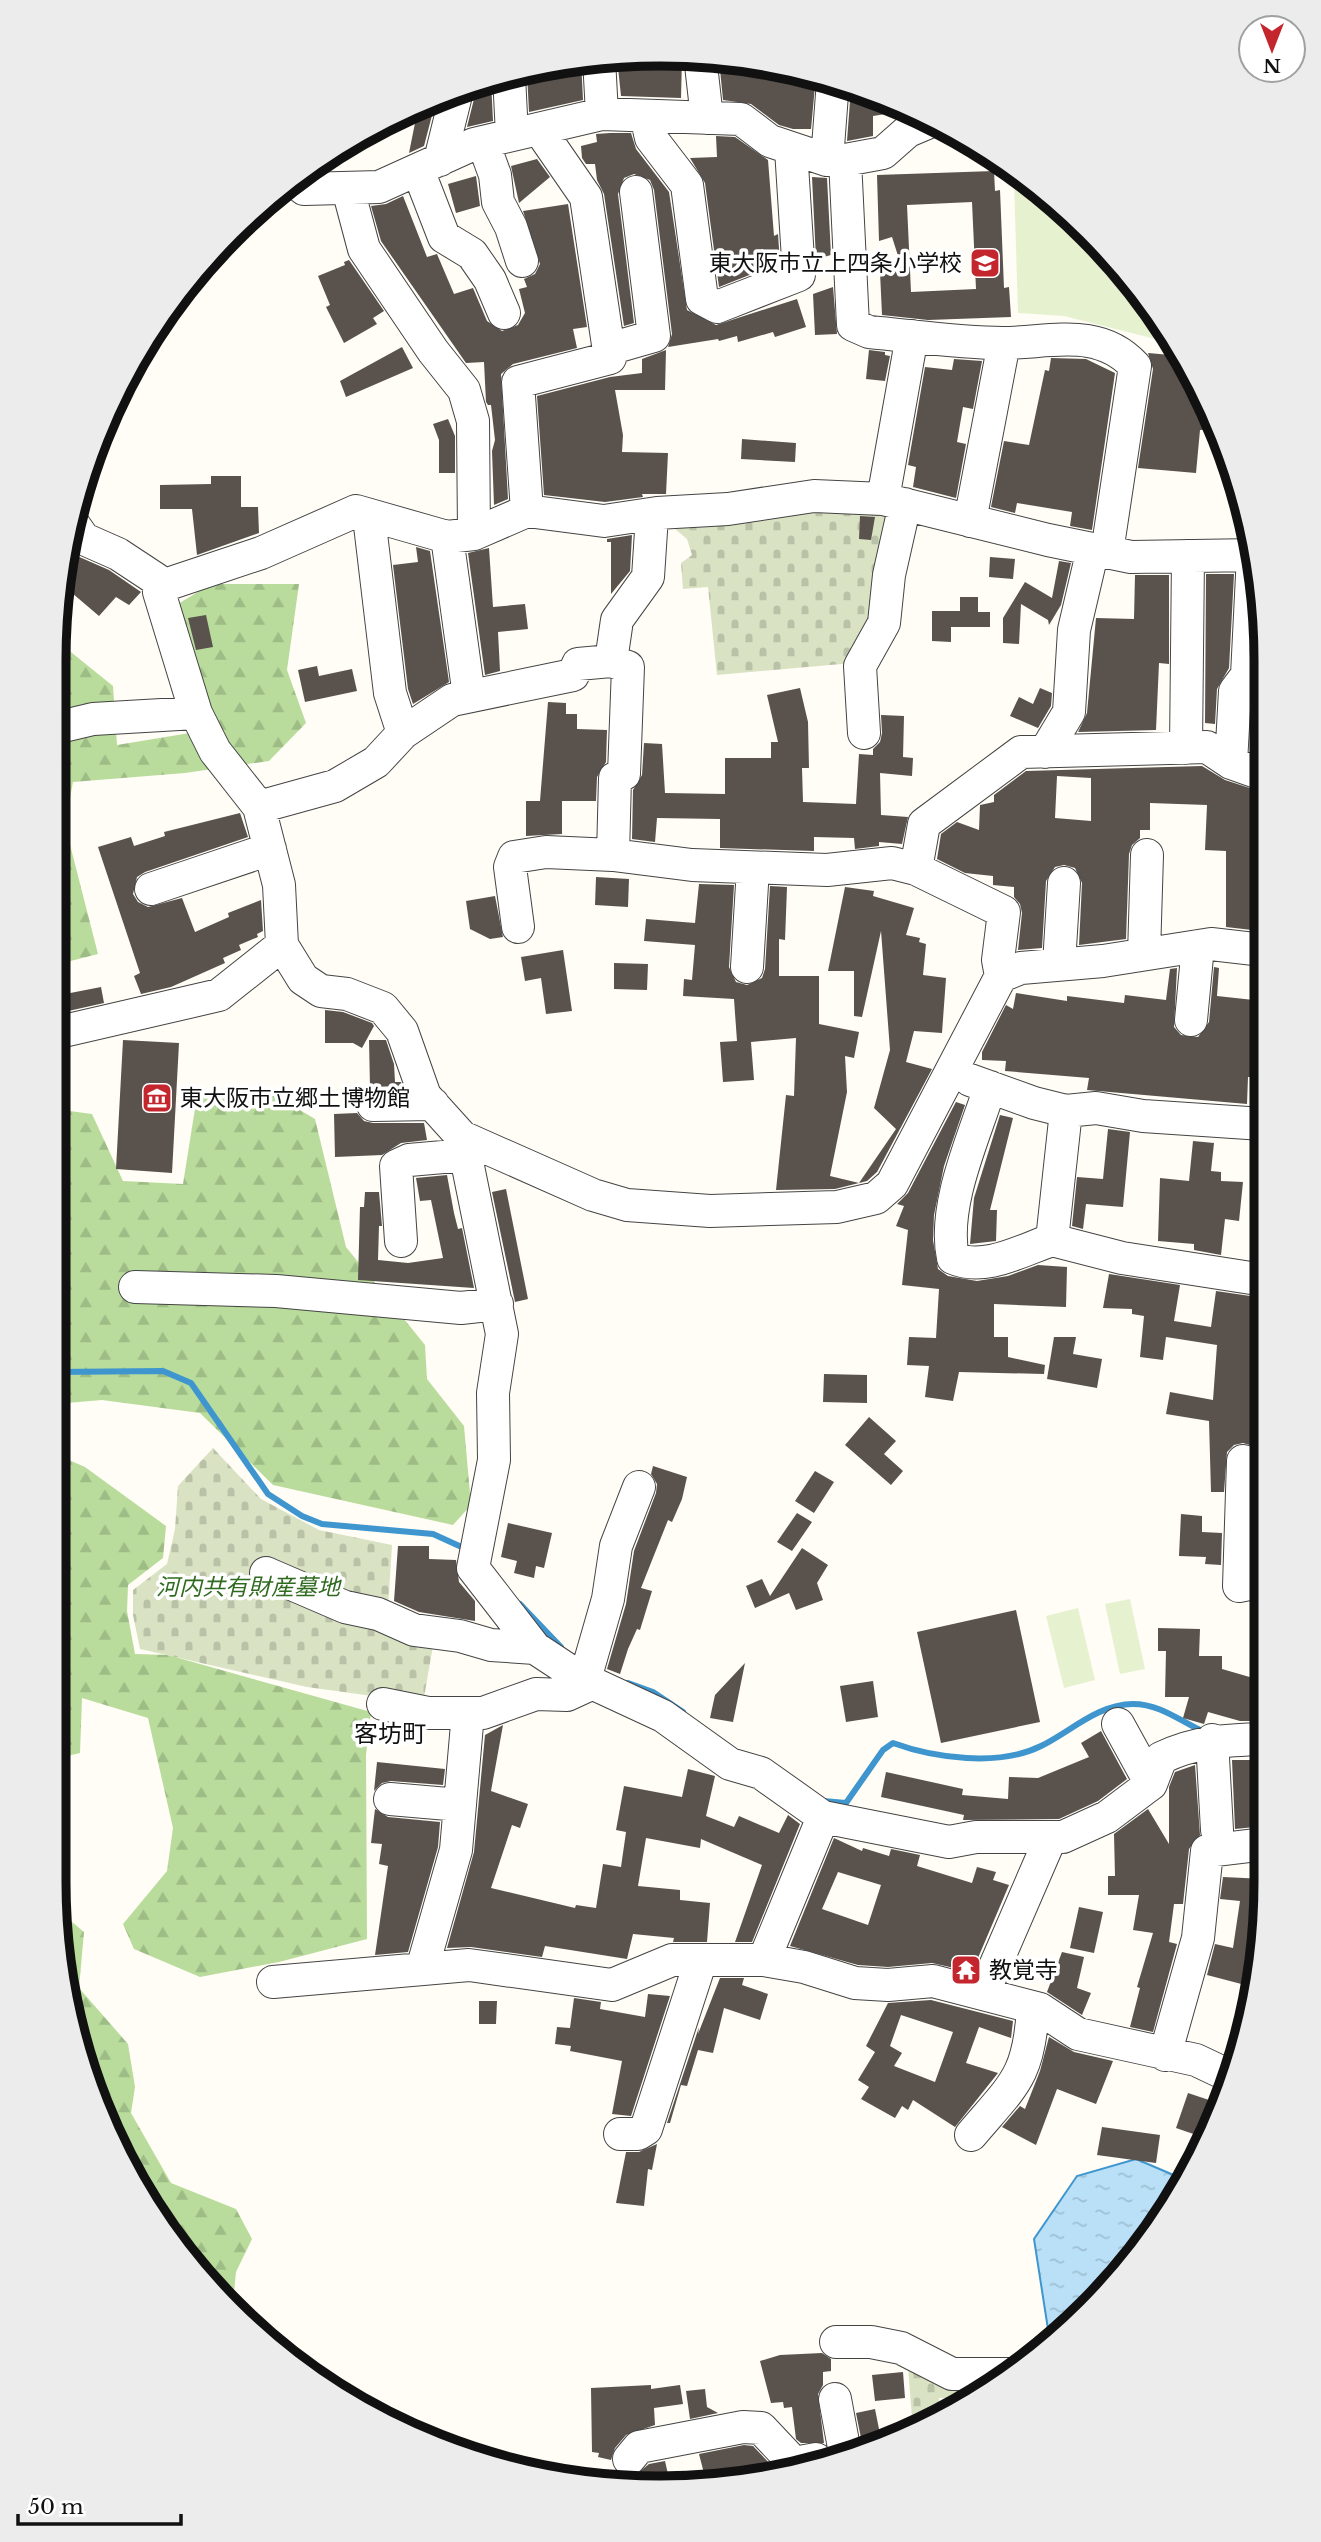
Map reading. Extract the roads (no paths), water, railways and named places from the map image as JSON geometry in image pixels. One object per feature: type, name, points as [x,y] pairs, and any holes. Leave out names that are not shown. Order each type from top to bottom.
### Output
[{"type":"street","points":[[701,68],[707,118]]},
{"type":"street","points":[[600,70],[602,114]]},
{"type":"street","points":[[509,86],[511,135],[495,175],[498,202],[511,227],[522,261]]},
{"type":"street","points":[[833,93],[836,160],[853,325],[869,332],[1004,343],[1066,337],[1122,352],[1135,366],[1100,551],[1074,630],[1069,712],[1045,751]]},
{"type":"street","points":[[453,104],[437,162],[444,237],[472,254],[490,280],[504,313]]},
{"type":"street","points":[[302,187],[379,187],[511,135],[602,114],[741,119],[770,141],[836,160],[883,153],[908,131],[919,126]]},
{"type":"street","points":[[646,116],[651,138],[687,185],[702,299],[717,307],[799,275],[791,149]]},
{"type":"street","points":[[511,135],[586,197],[610,358],[518,383],[527,511]]},
{"type":"street","points":[[348,189],[364,249],[433,351],[464,390],[473,421],[460,535],[482,693]]},
{"type":"street","points":[[609,349],[654,337],[636,192]]},
{"type":"street","points":[[864,733],[860,666],[884,623],[912,336]]},
{"type":"street","points":[[970,521],[1004,343]]},
{"type":"street","points":[[1245,555],[1131,557],[894,502],[814,496],[728,509],[604,521],[527,511],[460,535],[369,517],[356,511],[347,512],[261,553],[165,585],[159,592],[196,713],[215,751],[259,807],[279,885],[282,945],[303,979],[321,991],[347,994],[383,1008],[402,1031],[425,1096],[464,1146],[502,1334],[493,1393],[494,1460],[473,1568],[536,1647],[589,1681],[663,1716],[705,1749],[730,1764],[761,1773],[822,1817],[949,1842],[976,1837],[1063,1838],[1107,1816],[1151,1784],[1161,1758],[1186,1746],[1212,1740],[1254,1739]]},
{"type":"street","points":[[611,661],[617,620],[648,578],[652,516]]},
{"type":"street","points":[[369,517],[390,692],[403,733]]},
{"type":"street","points":[[81,534],[84,539],[118,554],[165,585]]},
{"type":"street","points":[[1186,748],[1188,556]]},
{"type":"street","points":[[1231,763],[1235,691],[1247,675],[1251,604]]},
{"type":"street","points":[[259,807],[335,786],[376,762],[403,733],[452,700],[573,675],[578,664],[611,661],[628,667],[624,774],[615,778],[613,855]]},
{"type":"street","points":[[66,725],[93,719],[196,713]]},
{"type":"street","points":[[916,869],[924,824],[1021,752],[1208,747],[1231,763],[1254,771]]},
{"type":"street","points":[[152,890],[270,849]]},
{"type":"street","points":[[518,928],[510,867],[514,857],[547,852],[613,855],[692,865],[827,870],[892,863],[916,869],[1004,912],[998,960],[1002,976]]},
{"type":"street","points":[[1144,954],[1147,855]]},
{"type":"street","points":[[747,967],[753,868]]},
{"type":"street","points":[[1059,964],[1065,883]]},
{"type":"street","points":[[401,1241],[396,1166],[408,1160],[464,1146],[593,1195],[627,1205],[710,1211],[837,1207],[876,1198],[892,1184],[1002,976],[1021,968],[1211,944],[1254,949]]},
{"type":"street","points":[[66,1030],[219,995],[282,945]]},
{"type":"street","points":[[1191,1020],[1198,946]]},
{"type":"street","points":[[952,1073],[1066,1111],[1096,1108],[1143,1116],[1254,1123]]},
{"type":"street","points":[[990,1087],[950,1214],[949,1238],[953,1258],[964,1263],[984,1263],[1052,1240],[1122,1258],[1254,1278]]},
{"type":"street","points":[[373,1105],[433,1104]]},
{"type":"street","points":[[1052,1240],[1066,1111]]},
{"type":"street","points":[[135,1287],[264,1291],[461,1308],[497,1304]]},
{"type":"street","points":[[1242,1461],[1239,1586],[1254,1583]]},
{"type":"street","points":[[383,1704],[428,1713],[483,1713],[536,1694],[567,1695],[589,1681],[608,1599],[616,1546],[639,1487]]},
{"type":"street","points":[[266,1573],[345,1606],[378,1614],[414,1630],[460,1636],[491,1645],[536,1647]]},
{"type":"street","points":[[422,1969],[456,1850],[468,1713]]},
{"type":"street","points":[[1118,1724],[1151,1784]]},
{"type":"street","points":[[1212,1740],[1217,1830]]},
{"type":"street","points":[[390,1799],[460,1805]]},
{"type":"street","points":[[764,1961],[822,1817]]},
{"type":"street","points":[[983,1994],[1051,1838]]},
{"type":"street","points":[[1165,2055],[1198,1938],[1207,1852],[1254,1846]]},
{"type":"street","points":[[273,1982],[469,1965],[612,1984],[672,1960],[764,1961],[804,1967],[855,1983],[888,1985],[933,1981],[1033,2008],[1077,2034],[1196,2060],[1223,2073]]},
{"type":"street","points":[[620,2134],[638,2134],[646,2129],[701,1961]]},
{"type":"street","points":[[971,2134],[1012,2089],[1025,2066],[1031,2040],[1033,2008]]},
{"type":"street","points":[[836,2342],[871,2342],[901,2348],[951,2374],[992,2374]]},
{"type":"street","points":[[835,2399],[844,2446]]},
{"type":"street","points":[[629,2459],[639,2448],[743,2427],[761,2428],[791,2460]]},
{"type":"water","points":[[1136,2159],[1176,2176],[1132,2243],[1081,2302],[1048,2331],[1034,2239],[1077,2176]]},
{"type":"waterway","points":[[66,1372],[163,1371],[191,1383],[268,1494],[302,1516],[322,1524],[433,1534],[466,1549]]},
{"type":"waterway","points":[[520,1604],[561,1647]]},
{"type":"waterway","points":[[628,1683],[653,1692],[683,1712]]},
{"type":"waterway","points":[[823,1801],[846,1803],[883,1750],[893,1743],[947,1756],[1006,1756],[1041,1746],[1108,1709],[1133,1704],[1161,1710],[1202,1731]]},
{"type":"place","name":"東大阪市立上四条小学校","points":[[985,263]]},
{"type":"place","name":"東大阪市立郷土博物館","points":[[157,1098]]},
{"type":"place","name":"教覚寺","points":[[966,1970]]},
{"type":"district","name":"客坊町","points":[[390,1733]]},
{"type":"park label","name":"河内共有財産墓地","points":[[248,1587]]}]
